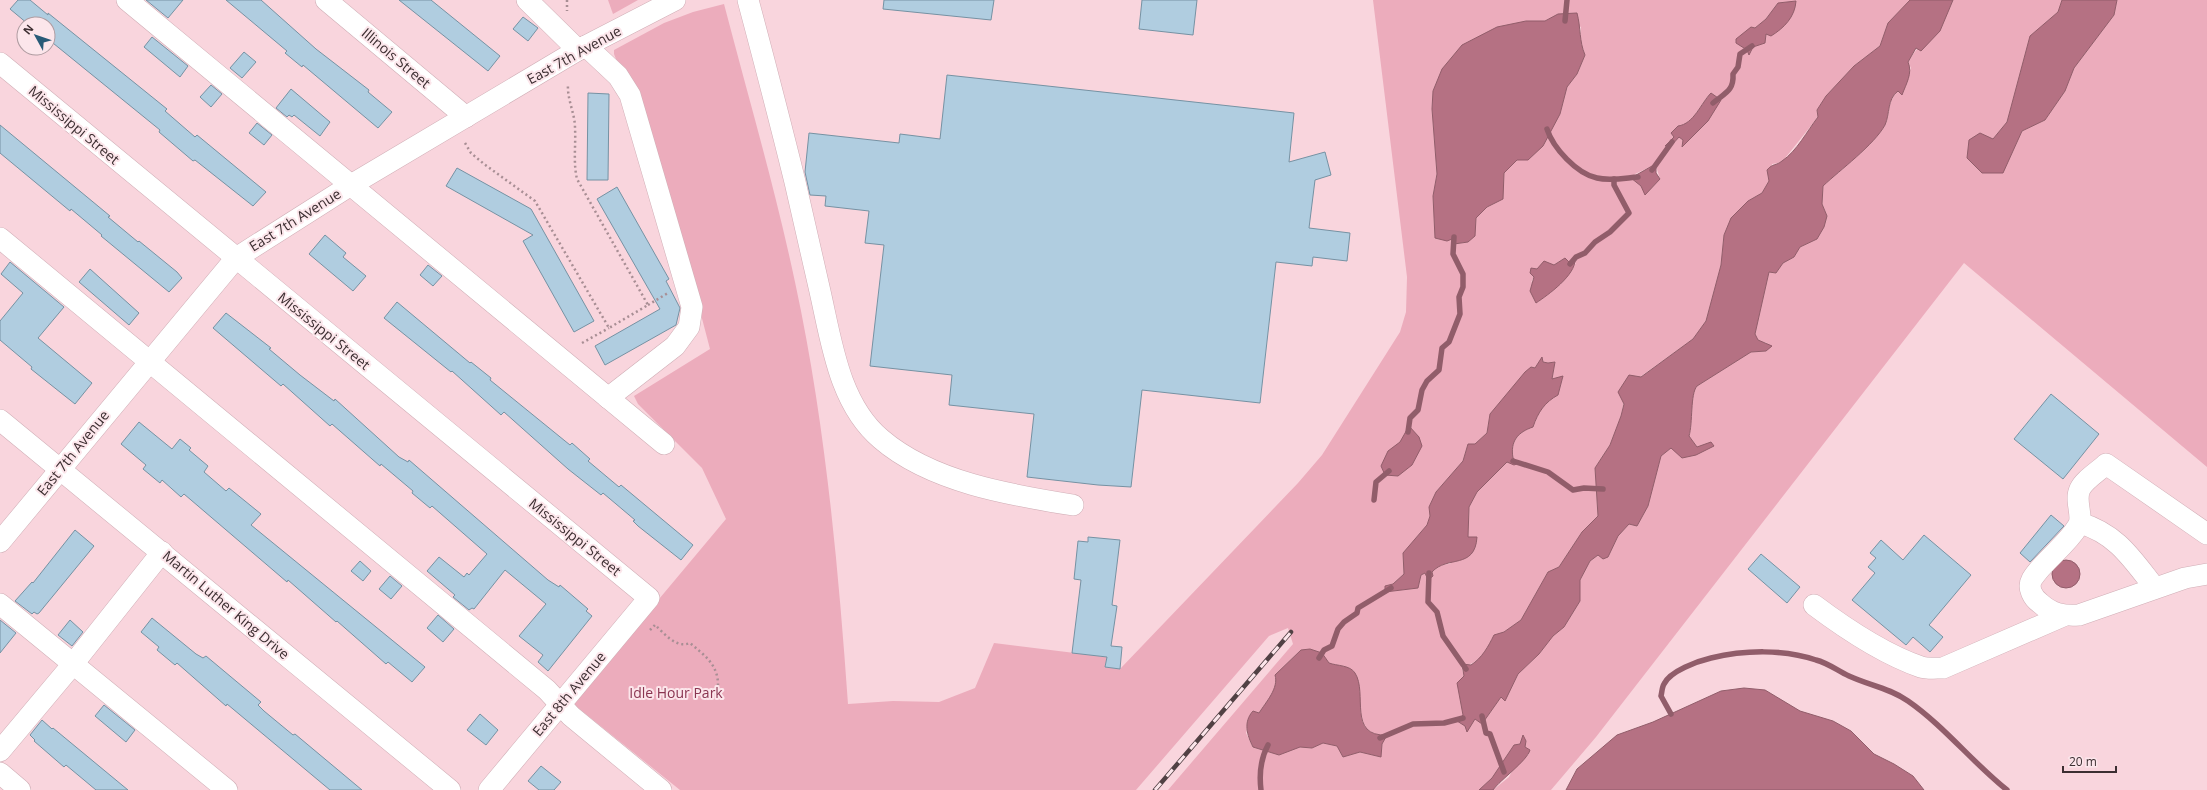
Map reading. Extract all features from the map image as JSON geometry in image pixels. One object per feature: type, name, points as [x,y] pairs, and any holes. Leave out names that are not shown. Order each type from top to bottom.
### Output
[{"type":"street","points":[[128,0],[664,444]]},
{"type":"street","name":"Illinois Street","points":[[326,0],[466,117]]},
{"type":"street","points":[[527,0],[582,48],[618,76],[630,95],[692,307],[689,327],[675,346],[608,398]]},
{"type":"street","name":"East 7th Avenue","points":[[0,542],[149,360],[236,258],[351,185],[582,48],[675,0]]},
{"type":"street","points":[[748,0],[779,113],[833,347],[846,389],[856,409],[881,440],[925,467],[991,489],[1032,499],[1073,505]]},
{"type":"street","name":"Mississippi Street","points":[[0,63],[649,598]]},
{"type":"street","points":[[0,238],[547,690],[571,716],[661,790]]},
{"type":"street","name":"Martin Luther King Drive","points":[[0,420],[450,790]]},
{"type":"street","points":[[2063,616],[2048,611],[2036,600],[2030,591],[2032,580],[2070,538],[2080,523],[2077,497],[2080,488],[2106,464],[2207,534]]},
{"type":"street","points":[[2080,523],[2104,532],[2122,548],[2155,588]]},
{"type":"street","points":[[0,751],[73,664],[162,552]]},
{"type":"street","points":[[1814,605],[1861,636],[1894,655],[1923,668],[1943,668],[2063,616],[2079,615],[2185,578],[2207,574]]},
{"type":"street","name":"East 8th Avenue","points":[[489,790],[649,598]]},
{"type":"street","points":[[0,604],[227,790]]},
{"type":"street","points":[[0,773],[20,790]]},
{"type":"path","points":[[568,84],[568,95],[575,127],[574,168],[577,179],[648,305]]},
{"type":"path","points":[[465,143],[471,153],[484,164],[535,201],[609,328]]},
{"type":"path","points":[[582,343],[673,290]]},
{"type":"path","points":[[650,630],[655,625],[675,642],[680,644],[690,643],[706,656],[715,668],[718,674],[718,685]]},
{"type":"green space","points":[[608,0],[638,0],[613,14]]},
{"type":"green space","name":"Idle Hour Park","points":[[1373,0],[1910,0],[1888,23],[1880,46],[1854,66],[1826,96],[1817,110],[1818,117],[1782,162],[1772,164],[1769,181],[1762,193],[1748,201],[1724,235],[1721,265],[1706,321],[1693,339],[1640,377],[1629,376],[1621,416],[1610,445],[1595,468],[1598,516],[1582,532],[1559,567],[1548,572],[1521,620],[1504,632],[1494,636],[1478,660],[1468,665],[1461,666],[1464,676],[1461,701],[1467,731],[1475,719],[1483,723],[1501,697],[1505,700],[1518,674],[1539,654],[1553,636],[1564,627],[1580,601],[1580,580],[1590,561],[1598,555],[1608,557],[1618,536],[1629,524],[1637,526],[1648,506],[1661,456],[1671,448],[1697,447],[1689,436],[1692,402],[1697,386],[1751,352],[1766,351],[1767,343],[1758,341],[1755,334],[1769,272],[1776,273],[1783,263],[1794,257],[1800,247],[1817,239],[1827,216],[1822,204],[1823,186],[1865,149],[1880,133],[1887,121],[1892,98],[1898,91],[1901,94],[1911,68],[1908,62],[1919,46],[1944,17],[1953,0],[2062,0],[2058,12],[2030,36],[2007,122],[1993,139],[1967,158],[1982,172],[2002,173],[2022,131],[2045,120],[2065,91],[2074,68],[2114,15],[2117,0],[2207,0],[2207,467],[1964,263],[1596,737],[1551,790],[1493,790],[1509,777],[1513,769],[1529,754],[1520,744],[1514,745],[1492,778],[1479,790],[1168,790],[1293,644],[1288,628],[1269,636],[1136,790],[680,790],[572,703],[726,519],[702,468],[638,404],[634,396],[710,349],[671,200],[614,54],[614,50],[664,23],[693,12],[724,4],[779,212],[795,282],[815,387],[835,545],[848,704],[893,701],[939,702],[975,688],[994,643],[1107,657],[1105,667],[1120,669],[1298,483],[1322,455],[1400,332],[1406,312],[1407,277]],"holes":[[[1796,1],[1766,34],[1765,43],[1753,47],[1749,54],[1747,50],[1755,28],[1766,19],[1778,3]],[[1558,14],[1581,27],[1580,43],[1585,55],[1577,74],[1567,87],[1560,114],[1528,160],[1517,160],[1504,173],[1502,199],[1487,207],[1476,218],[1474,236],[1468,242],[1455,244],[1452,239],[1435,238],[1433,196],[1437,174],[1432,109],[1433,91],[1526,21],[1545,21]],[[1711,93],[1721,100],[1682,147],[1683,140],[1679,137],[1671,146],[1665,146],[1674,137],[1672,133],[1678,126],[1689,121]],[[1652,166],[1656,166],[1660,179],[1646,194],[1641,186],[1632,178],[1635,174]],[[1565,258],[1569,262],[1576,263],[1572,267],[1531,282],[1534,277]],[[1542,357],[1543,362],[1555,362],[1552,380],[1563,377],[1558,394],[1549,400],[1542,408],[1533,426],[1520,434],[1514,442],[1512,453],[1513,459],[1518,461],[1508,461],[1477,492],[1469,507],[1468,538],[1450,564],[1437,565],[1428,579],[1425,573],[1421,575],[1418,588],[1385,592],[1386,586],[1393,584],[1404,574],[1403,560],[1415,539],[1427,525],[1430,516],[1429,507],[1436,492],[1463,461],[1468,444],[1475,444],[1487,433],[1490,414],[1535,369]],[[1301,650],[1322,653],[1329,663],[1353,670],[1358,680],[1361,716],[1364,724],[1368,731],[1374,735],[1386,735],[1382,744],[1381,757],[1360,752],[1343,757],[1337,746],[1323,743],[1312,748],[1300,746],[1279,755],[1253,747],[1246,733],[1253,711],[1259,713],[1274,690],[1276,680],[1275,675]]]},
{"type":"shaded area","points":[[1910,0],[1953,0],[1940,31],[1921,51],[1916,48],[1908,62],[1910,70],[1907,83],[1902,95],[1898,91],[1894,94],[1889,107],[1887,121],[1880,133],[1865,149],[1823,186],[1822,204],[1827,216],[1824,227],[1817,239],[1800,247],[1794,257],[1783,263],[1776,273],[1769,272],[1755,334],[1758,340],[1772,346],[1766,351],[1751,352],[1697,386],[1693,395],[1689,436],[1697,447],[1711,442],[1714,446],[1696,455],[1682,458],[1671,448],[1661,456],[1648,506],[1637,526],[1629,524],[1618,536],[1608,557],[1603,559],[1598,555],[1590,561],[1580,580],[1580,601],[1564,627],[1553,636],[1539,654],[1518,674],[1505,701],[1501,697],[1482,724],[1475,719],[1467,732],[1465,726],[1457,721],[1463,715],[1457,683],[1464,676],[1462,664],[1471,665],[1484,652],[1494,635],[1504,632],[1521,620],[1548,572],[1559,567],[1582,532],[1598,516],[1595,468],[1610,445],[1621,416],[1624,404],[1618,392],[1629,375],[1641,377],[1693,339],[1706,321],[1721,265],[1724,235],[1731,218],[1748,201],[1762,193],[1769,181],[1767,170],[1771,166],[1780,163],[1792,152],[1818,117],[1817,110],[1826,96],[1854,66],[1880,46],[1888,23]]},
{"type":"shaded area","points":[[2062,0],[2117,0],[2114,15],[2074,68],[2065,91],[2045,120],[2022,131],[2003,173],[1982,173],[1967,158],[1969,140],[1980,133],[1993,139],[2007,122],[2030,36],[2058,12]]},
{"type":"shaded area","points":[[1796,1],[1794,12],[1788,22],[1771,36],[1766,34],[1765,43],[1753,47],[1749,55],[1747,50],[1736,43],[1736,39],[1751,27],[1755,28],[1766,19],[1778,3]]},
{"type":"shaded area","points":[[1577,13],[1585,55],[1577,74],[1567,87],[1560,114],[1543,146],[1528,160],[1517,160],[1504,173],[1503,199],[1487,207],[1476,218],[1475,236],[1468,242],[1454,244],[1452,239],[1447,241],[1435,238],[1433,196],[1437,174],[1432,109],[1433,91],[1442,69],[1462,45],[1497,27],[1526,21],[1545,21],[1558,14]]},
{"type":"shaded area","points":[[1711,93],[1721,100],[1708,121],[1682,147],[1683,140],[1679,137],[1671,146],[1665,146],[1674,137],[1671,133],[1678,126],[1684,124],[1693,117]]},
{"type":"shaded area","points":[[1652,166],[1656,166],[1656,173],[1660,179],[1645,195],[1641,186],[1631,178]]},
{"type":"shaded area","points":[[1565,258],[1569,262],[1575,259],[1571,272],[1560,284],[1536,303],[1530,291],[1534,277],[1530,273],[1531,268],[1537,269],[1544,261],[1554,265]]},
{"type":"shaded area","points":[[1542,357],[1543,362],[1555,362],[1552,379],[1563,376],[1558,395],[1542,408],[1533,427],[1523,432],[1516,438],[1512,452],[1513,458],[1519,463],[1514,465],[1507,462],[1477,492],[1469,507],[1468,537],[1477,537],[1475,547],[1471,554],[1466,558],[1438,567],[1432,572],[1433,576],[1428,580],[1425,573],[1421,575],[1418,588],[1385,592],[1385,586],[1393,584],[1404,574],[1403,553],[1427,525],[1430,516],[1429,507],[1436,492],[1463,461],[1468,444],[1475,444],[1487,433],[1490,414],[1525,372],[1531,367],[1535,368]]},
{"type":"shaded area","points":[[1409,426],[1419,437],[1422,446],[1412,465],[1398,476],[1385,475],[1381,466],[1388,451],[1400,442]]},
{"type":"shaded area","points":[[2066,560],[2076,564],[2080,574],[2076,584],[2066,588],[2056,584],[2052,574],[2056,564]]},
{"type":"shaded area","points":[[1310,649],[1322,653],[1329,663],[1350,668],[1355,673],[1360,691],[1363,722],[1367,729],[1375,734],[1387,735],[1382,744],[1381,757],[1360,752],[1343,757],[1337,746],[1323,743],[1312,748],[1300,747],[1279,755],[1253,747],[1247,729],[1250,715],[1253,711],[1259,713],[1268,700],[1274,690],[1276,680],[1275,675],[1301,650]]},
{"type":"shaded area","points":[[1744,688],[1765,690],[1800,711],[1833,721],[1851,731],[1874,754],[1913,776],[1924,790],[1566,790],[1577,769],[1617,735],[1653,722],[1721,691]]},
{"type":"shaded area","points":[[1523,735],[1526,741],[1525,747],[1530,750],[1524,759],[1493,790],[1479,790],[1492,778],[1514,745],[1520,744]]},
{"type":"building","points":[[18,0],[30,0],[48,15],[48,13],[52,16],[18,16],[10,9]]},
{"type":"building","points":[[146,0],[183,0],[168,18]]},
{"type":"building","points":[[226,0],[261,0],[316,49],[369,90],[368,92],[392,112],[378,128],[303,65],[302,67],[285,53],[287,51]]},
{"type":"building","points":[[399,0],[431,0],[500,56],[488,71]]},
{"type":"building","points":[[884,0],[994,0],[991,20],[883,9]]},
{"type":"building","points":[[1142,0],[1197,0],[1193,35],[1139,29]]},
{"type":"building","points":[[523,17],[538,28],[528,41],[513,29]]},
{"type":"building","points":[[56,19],[167,109],[165,111],[195,137],[197,135],[266,192],[253,206],[195,160],[193,161],[159,132],[160,130],[56,46]]},
{"type":"building","points":[[152,37],[188,66],[180,77],[144,47]]},
{"type":"building","points":[[244,52],[256,62],[242,78],[230,68]]},
{"type":"building","points":[[947,75],[1294,113],[1289,162],[1325,152],[1331,175],[1315,180],[1309,228],[1350,233],[1347,261],[1313,257],[1312,266],[1276,262],[1260,403],[1142,390],[1131,487],[1098,485],[1027,477],[1034,414],[949,405],[952,375],[870,366],[884,245],[865,243],[869,211],[825,206],[826,196],[810,195],[805,172],[809,133],[899,143],[900,134],[940,139]]},
{"type":"building","points":[[211,85],[222,94],[211,107],[200,97]]},
{"type":"building","points":[[291,89],[330,122],[320,136],[294,115],[292,117],[289,115],[287,117],[276,108]]},
{"type":"building","points":[[588,93],[609,94],[608,180],[587,180]]},
{"type":"building","points":[[257,123],[272,135],[264,145],[249,133]]},
{"type":"building","points":[[0,125],[110,216],[108,217],[138,242],[139,241],[177,272],[182,278],[169,292],[101,236],[102,235],[71,209],[70,211],[0,153]]},
{"type":"building","points":[[457,168],[531,209],[594,321],[574,332],[523,241],[533,235],[446,186]]},
{"type":"building","points":[[617,187],[669,279],[666,281],[680,308],[676,325],[605,365],[595,346],[660,309],[597,199]]},
{"type":"building","points":[[325,235],[346,253],[343,257],[366,276],[353,291],[309,254]]},
{"type":"building","points":[[10,262],[64,307],[38,338],[92,383],[75,404],[31,369],[32,367],[0,340],[0,321],[23,293],[1,274]]},
{"type":"building","points":[[428,265],[442,276],[433,286],[420,275]]},
{"type":"building","points":[[90,269],[139,313],[129,325],[79,282]]},
{"type":"building","points":[[397,302],[470,363],[471,362],[491,378],[490,380],[570,445],[572,443],[590,459],[588,461],[619,487],[621,485],[693,545],[681,560],[638,526],[633,521],[635,520],[603,493],[601,495],[568,469],[504,412],[501,415],[452,371],[451,372],[384,318]]},
{"type":"building","points":[[226,313],[271,348],[269,349],[300,375],[334,401],[335,399],[399,457],[408,462],[409,460],[548,580],[559,587],[560,585],[588,609],[586,611],[592,616],[548,671],[538,662],[543,655],[519,636],[546,604],[505,570],[474,609],[472,608],[469,610],[453,597],[455,595],[427,571],[439,557],[464,577],[467,573],[469,575],[487,554],[432,506],[430,508],[412,493],[413,491],[381,464],[380,466],[332,424],[330,426],[283,384],[281,386],[213,328]]},
{"type":"building","points":[[2051,394],[2099,434],[2063,479],[2014,439]]},
{"type":"building","points":[[139,422],[172,449],[180,439],[191,448],[189,450],[208,466],[204,472],[226,491],[229,488],[261,514],[251,525],[425,667],[412,682],[388,662],[386,664],[337,621],[336,622],[288,580],[287,582],[184,494],[181,497],[162,480],[160,483],[143,469],[146,465],[121,444]]},
{"type":"building","points":[[2051,515],[2064,526],[2030,562],[2020,553]]},
{"type":"building","points":[[75,530],[94,546],[39,613],[37,614],[34,612],[32,614],[15,601],[32,582],[33,583]]},
{"type":"building","points":[[1924,535],[1971,575],[1929,625],[1943,637],[1930,652],[1913,637],[1906,645],[1852,600],[1875,573],[1868,567],[1876,558],[1870,553],[1881,540],[1903,560]]},
{"type":"building","points":[[1088,537],[1120,540],[1112,605],[1117,606],[1111,646],[1122,647],[1120,669],[1105,667],[1107,657],[1072,653],[1081,580],[1074,579],[1078,541],[1088,542]]},
{"type":"building","points":[[1761,554],[1800,587],[1787,603],[1748,569]]},
{"type":"building","points":[[360,561],[371,571],[363,581],[351,571]]},
{"type":"building","points":[[390,576],[402,586],[391,599],[379,589]]},
{"type":"building","points":[[438,615],[454,629],[443,642],[427,628]]},
{"type":"building","points":[[152,618],[196,654],[203,658],[206,656],[261,702],[258,705],[264,711],[293,735],[295,734],[362,790],[330,790],[227,704],[226,706],[177,663],[175,665],[157,650],[159,647],[141,632]]},
{"type":"building","points":[[0,620],[16,633],[0,653]]},
{"type":"building","points":[[70,620],[83,632],[72,646],[58,635]]},
{"type":"building","points":[[104,705],[135,730],[126,742],[95,716]]},
{"type":"building","points":[[480,714],[498,730],[486,745],[467,730]]},
{"type":"building","points":[[42,720],[128,790],[96,790],[66,765],[64,767],[34,741],[35,740],[30,735]]},
{"type":"building","points":[[541,766],[561,782],[554,790],[539,790],[528,781]]},
{"type":"waterway","points":[[1565,21],[1567,0]]},
{"type":"waterway","points":[[1713,103],[1728,91],[1732,84],[1733,74],[1738,67],[1740,54],[1752,46]]},
{"type":"waterway","points":[[1547,129],[1560,152],[1574,166],[1589,176],[1607,179],[1638,177]]},
{"type":"waterway","points":[[1652,170],[1672,142]]},
{"type":"waterway","points":[[1570,264],[1576,257],[1585,253],[1595,242],[1610,232],[1629,213],[1614,185],[1614,179]]},
{"type":"waterway","points":[[1408,432],[1410,418],[1418,410],[1422,390],[1427,381],[1439,370],[1442,348],[1449,342],[1460,314],[1459,297],[1463,287],[1463,274],[1453,254],[1454,237]]},
{"type":"waterway","points":[[1513,461],[1548,472],[1573,490],[1584,488],[1603,489]]},
{"type":"waterway","points":[[1374,500],[1376,482],[1389,471]]},
{"type":"waterway","points":[[1429,573],[1428,602],[1437,612],[1443,636],[1466,669]]},
{"type":"waterway","points":[[1319,658],[1324,650],[1332,646],[1338,629],[1344,622],[1357,613],[1358,608],[1391,588]]},
{"type":"waterway","points":[[1671,714],[1661,696],[1663,685],[1672,675],[1692,664],[1705,659],[1724,655],[1750,652],[1777,652],[1804,656],[1825,663],[1849,676],[1894,693],[1908,701],[1934,722],[2007,790]]},
{"type":"waterway","points":[[1482,716],[1486,733],[1490,734],[1504,772]]},
{"type":"waterway","points":[[1380,738],[1413,724],[1444,723],[1463,718]]},
{"type":"waterway","points":[[1261,790],[1261,767],[1263,756],[1268,745]]},
{"type":"railway","points":[[1155,790],[1291,632]]}]
